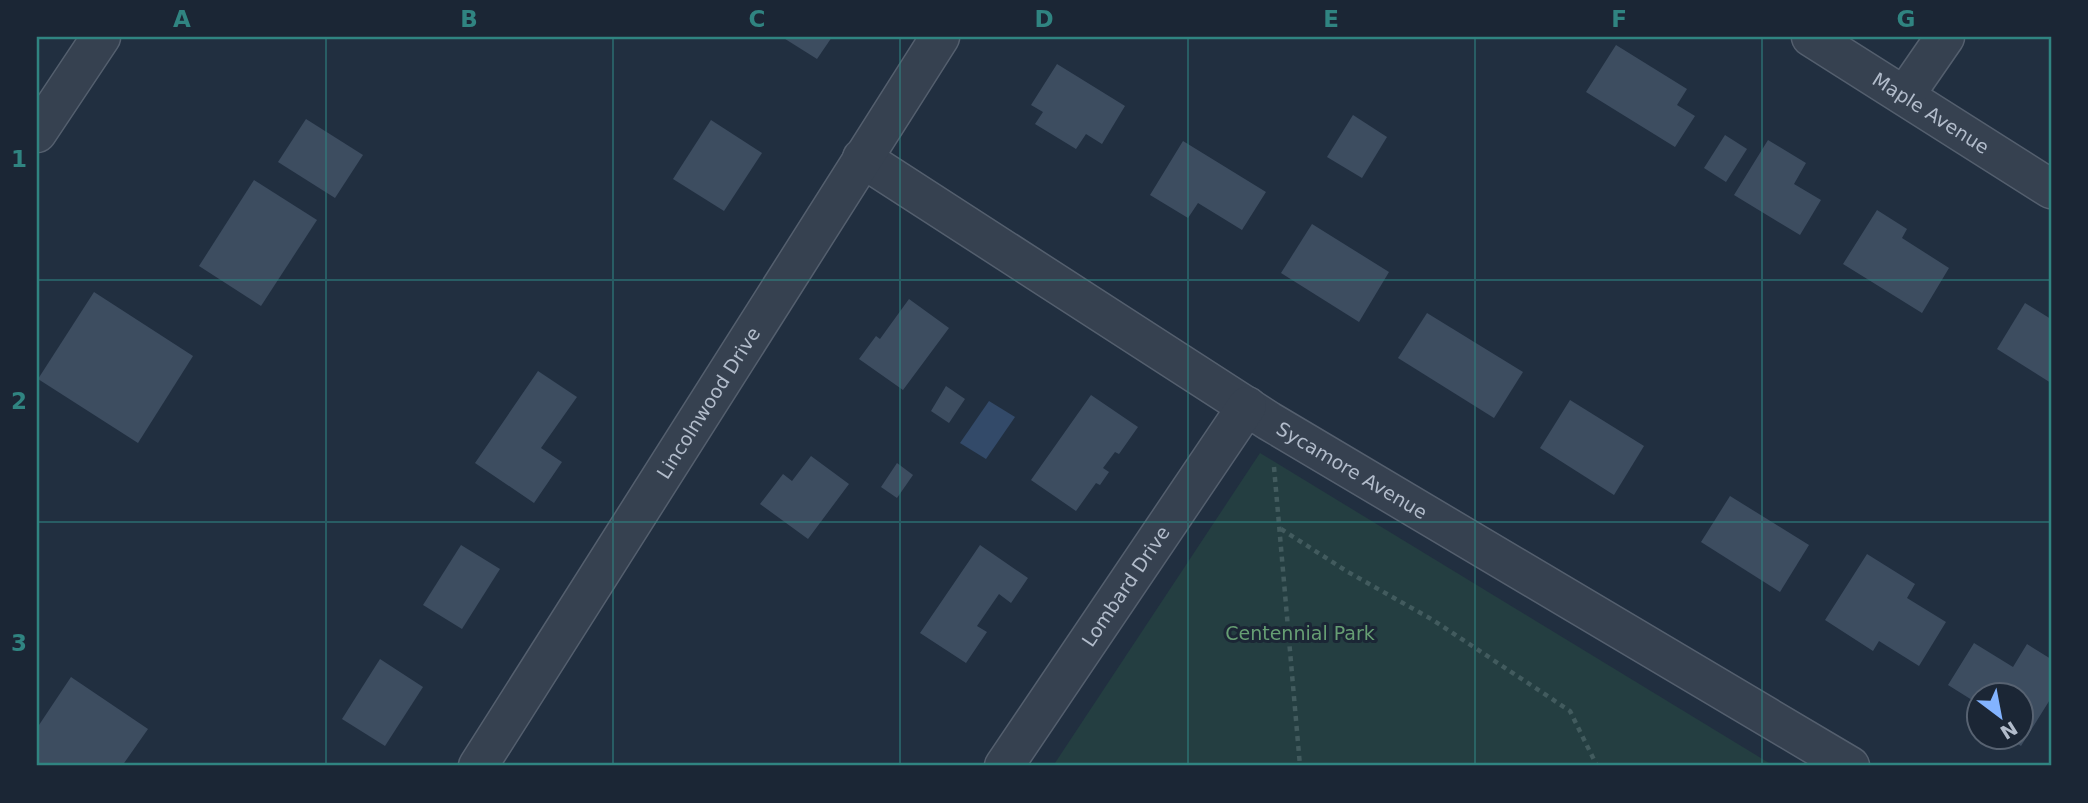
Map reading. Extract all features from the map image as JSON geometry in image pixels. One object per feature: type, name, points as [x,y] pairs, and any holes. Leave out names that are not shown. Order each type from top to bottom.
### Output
[{"type":"street","points":[[37,133],[101,37]]},
{"type":"street","name":"Lincolnwood Drive","points":[[478,766],[940,37]]},
{"type":"street","name":"Maple Avenue","points":[[1811,37],[2051,188]]},
{"type":"street","points":[[1905,95],[1945,37]]},
{"type":"street","name":"Sycamore Avenue","points":[[862,158],[1258,413],[1850,766]]},
{"type":"street","name":"Lombard Drive","points":[[1004,766],[1258,413]]},
{"type":"path","points":[[1258,413],[1281,529],[1300,766]]},
{"type":"path","points":[[1281,529],[1348,572],[1433,620],[1570,711],[1597,766]]},
{"type":"green space","name":"Centennial Park","points":[[1260,453],[1774,766],[1053,766]]},
{"type":"water","points":[[989,401],[1015,417],[986,459],[960,443]]},
{"type":"building","points":[[782,37],[832,37],[817,59]]},
{"type":"building","points":[[1616,45],[1687,89],[1677,105],[1695,116],[1675,147],[1586,92]]},
{"type":"building","points":[[1057,64],[1125,106],[1102,144],[1086,134],[1076,149],[1035,124],[1043,112],[1031,105]]},
{"type":"building","points":[[1353,115],[1387,137],[1362,178],[1327,157]]},
{"type":"building","points":[[306,119],[363,155],[335,198],[278,162]]},
{"type":"building","points":[[711,120],[762,153],[724,211],[673,179]]},
{"type":"building","points":[[1725,135],[1747,149],[1726,182],[1704,168]]},
{"type":"building","points":[[1768,140],[1806,163],[1794,184],[1821,200],[1800,235],[1734,195]]},
{"type":"building","points":[[1183,141],[1266,192],[1242,230],[1198,203],[1188,218],[1150,195]]},
{"type":"building","points":[[254,180],[317,220],[261,306],[199,266]]},
{"type":"building","points":[[1877,210],[1907,229],[1902,238],[1949,268],[1922,313],[1843,264]]},
{"type":"building","points":[[1312,224],[1389,272],[1359,322],[1281,273]]},
{"type":"building","points":[[94,292],[193,356],[138,443],[38,379]]},
{"type":"building","points":[[909,299],[949,328],[903,390],[859,359],[876,336],[880,339]]},
{"type":"building","points":[[2025,303],[2051,319],[2051,383],[1997,349]]},
{"type":"building","points":[[1427,313],[1523,372],[1494,418],[1398,358]]},
{"type":"building","points":[[538,371],[577,397],[541,448],[562,462],[534,503],[475,463]]},
{"type":"building","points":[[946,386],[965,399],[949,423],[931,411]]},
{"type":"building","points":[[1091,395],[1138,427],[1119,454],[1115,452],[1103,468],[1109,472],[1100,485],[1096,483],[1076,511],[1031,480]]},
{"type":"building","points":[[1570,400],[1644,446],[1614,495],[1540,448]]},
{"type":"building","points":[[811,456],[849,484],[808,539],[760,504],[783,474],[792,481]]},
{"type":"building","points":[[897,463],[913,475],[897,498],[881,487]]},
{"type":"building","points":[[1730,496],[1809,545],[1780,592],[1701,542]]},
{"type":"building","points":[[461,545],[500,569],[462,629],[423,605]]},
{"type":"building","points":[[980,545],[1028,578],[1011,603],[999,594],[977,626],[987,632],[966,663],[920,633]]},
{"type":"building","points":[[1867,554],[1915,584],[1907,598],[1946,622],[1919,666],[1879,641],[1873,651],[1825,620]]},
{"type":"building","points":[[1974,643],[2013,667],[2027,644],[2051,659],[2051,698],[2036,722],[2036,680],[1966,680],[1966,696],[1948,685]]},
{"type":"building","points":[[380,659],[423,687],[385,746],[342,719]]},
{"type":"building","points":[[71,677],[148,729],[122,766],[37,766],[37,728]]}]
